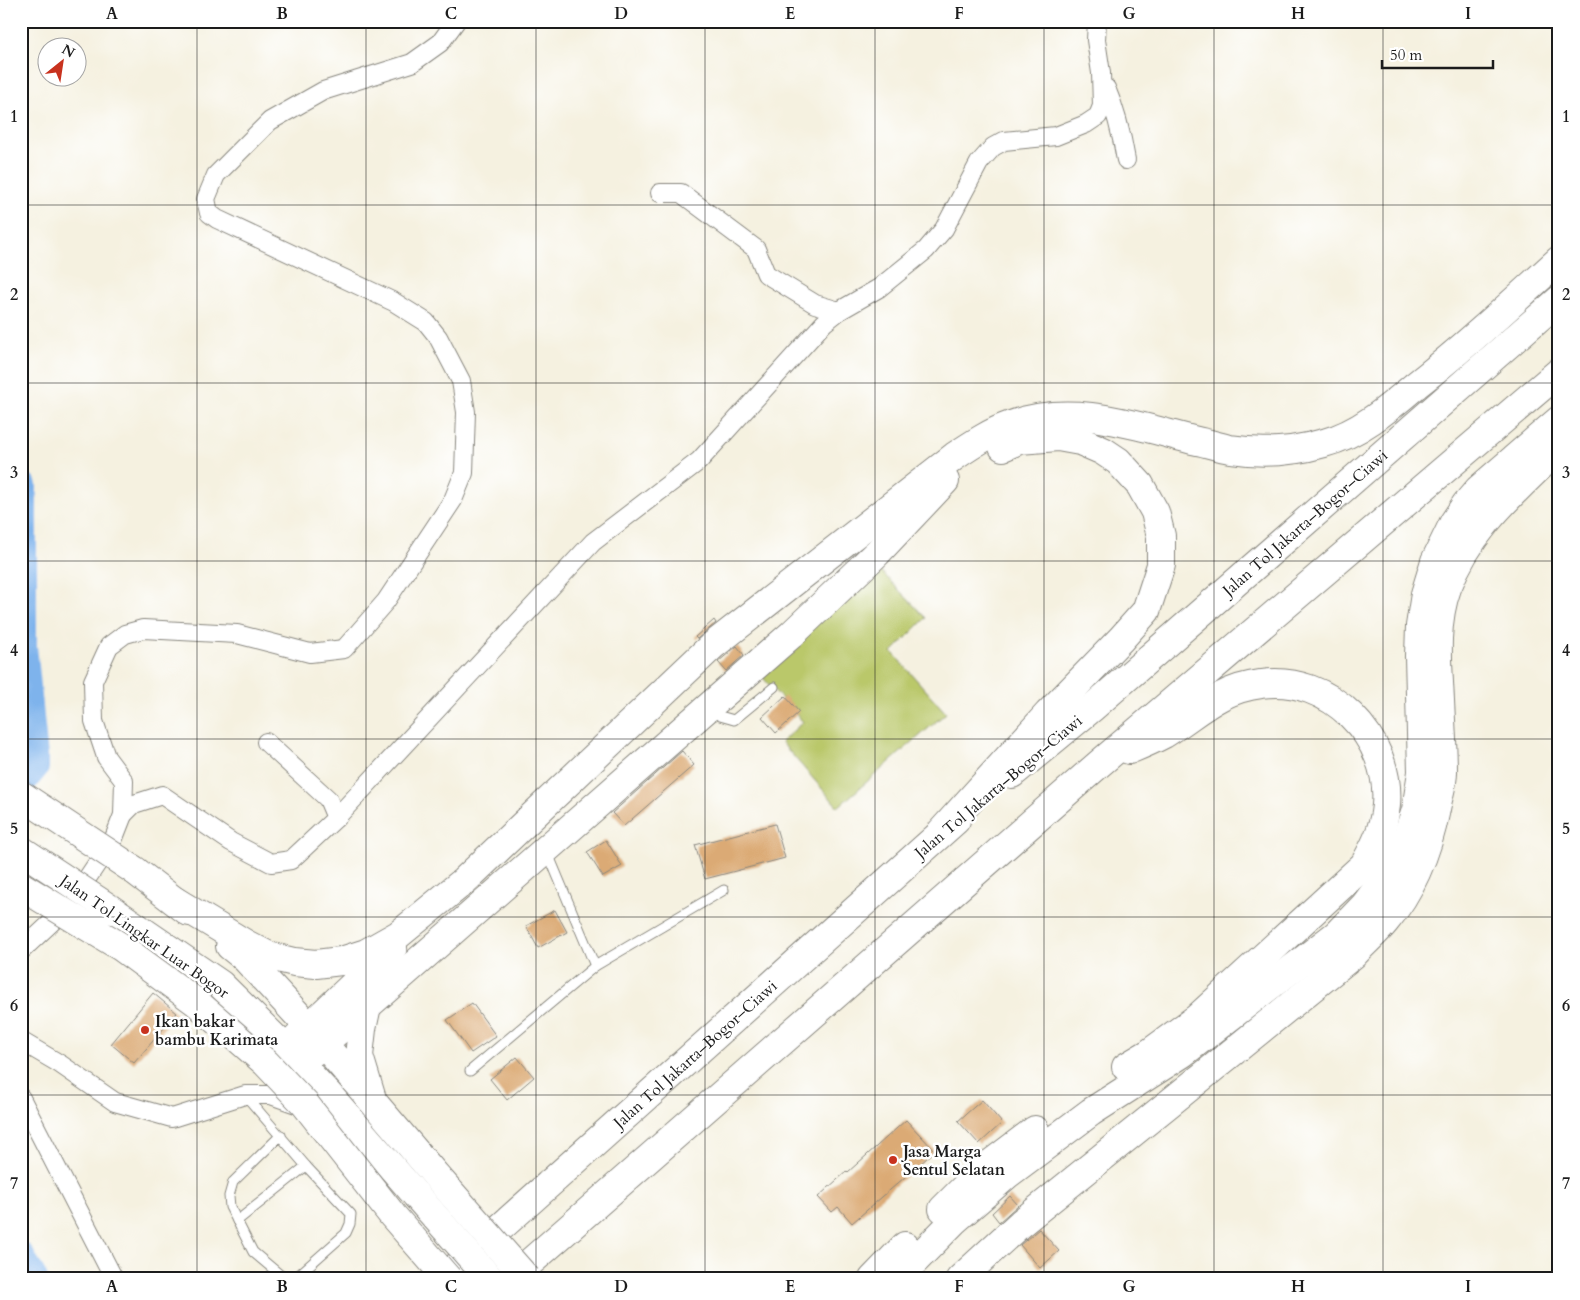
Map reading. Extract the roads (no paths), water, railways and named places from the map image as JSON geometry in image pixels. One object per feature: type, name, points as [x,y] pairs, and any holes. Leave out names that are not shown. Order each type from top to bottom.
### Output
[{"type":"main road","points":[[293,1056],[464,881],[712,646],[955,456],[987,435],[1013,424],[1042,418],[1074,415],[1107,419],[1229,449],[1291,451],[1326,443],[1356,430],[1393,404],[1464,347],[1559,260]]},
{"type":"main road","name":"Jalan Tol Jakarta–Bogor–Ciawi","points":[[443,1279],[941,832],[1092,708],[1559,300]]},
{"type":"main road","points":[[511,1279],[1099,764],[1559,372]]},
{"type":"main road","points":[[897,1279],[954,1221],[1008,1174],[1091,1112],[1183,1053],[1337,934],[1365,905],[1388,873],[1405,843],[1416,810],[1422,772],[1418,656],[1420,626],[1425,594],[1435,561],[1454,522],[1479,489],[1559,420]]},
{"type":"main road","points":[[316,1034],[367,1006],[792,634],[870,560],[950,476],[984,455],[1019,440],[1058,437],[1080,441],[1118,461],[1140,484],[1155,512],[1161,536],[1161,565],[1146,610],[941,832]]},
{"type":"main road","points":[[960,1279],[1021,1223],[1354,954],[1386,921],[1410,885],[1424,852],[1434,818],[1443,774],[1438,658],[1439,621],[1446,590],[1458,561],[1479,529],[1559,448]]},
{"type":"main road","points":[[873,1279],[982,1170],[1056,1114],[1108,1078],[1148,1054],[1197,1018],[1364,865],[1379,838],[1384,822],[1386,789],[1384,772],[1377,750],[1366,731],[1349,712],[1331,699],[1303,687],[1283,683],[1262,683],[1232,691],[1207,703],[1164,734],[1099,764]]},
{"type":"main road","points":[[21,796],[134,870],[245,958],[316,1034],[438,1178],[527,1279]]},
{"type":"main road","name":"Jalan Tol Lingkar Luar Bogor","points":[[21,850],[220,984],[293,1056],[327,1093],[490,1279]]},
{"type":"main road","points":[[175,901],[269,956],[294,962],[316,964],[341,961],[366,953],[398,934],[464,881]]},
{"type":"main road","points":[[21,886],[121,947],[196,1002],[266,1063],[305,1104],[393,1216],[448,1279]]},
{"type":"main road","points":[[367,1006],[359,1056],[372,1099]]},
{"type":"street","points":[[21,951],[68,907],[114,838],[123,815],[124,781],[106,757],[94,721],[93,681],[109,646],[125,634],[143,629],[237,634],[310,653],[344,649],[386,600],[453,500],[464,473],[466,412],[461,381],[438,337],[426,322],[394,302],[217,219],[209,213],[206,199],[216,175],[270,122],[323,92],[412,64],[440,43],[456,21]]},
{"type":"street","points":[[123,815],[134,804],[162,795],[231,842],[271,863],[292,860],[336,818],[593,542],[699,461],[824,323],[839,311],[879,288],[926,250],[944,229],[979,163],[994,148],[1004,141],[1056,136],[1086,124],[1098,116],[1102,106],[1101,73],[1096,40],[1097,21]]},
{"type":"street","points":[[1101,73],[1112,102],[1124,145],[1126,160]]},
{"type":"street","points":[[660,193],[682,193],[756,249],[766,274],[815,304],[839,311]]},
{"type":"street","points":[[266,742],[328,799],[336,818]]},
{"type":"street","points":[[21,1041],[60,1064],[115,1102],[172,1118],[245,1095],[271,1095],[302,1106],[317,1100],[327,1093]]},
{"type":"street","points":[[21,1098],[114,1279]]},
{"type":"lane","points":[[710,706],[720,716],[734,720],[774,687]]},
{"type":"lane","points":[[546,849],[596,966]]},
{"type":"lane","points":[[470,1071],[596,966],[724,890]]},
{"type":"lane","points":[[245,1095],[306,1166],[351,1214],[350,1224],[346,1233],[295,1278],[289,1279]]},
{"type":"lane","points":[[281,1135],[233,1182],[229,1196],[230,1207],[253,1252],[285,1279]]},
{"type":"lane","points":[[237,1220],[306,1166]]},
{"type":"waterway","points":[[21,483],[24,486],[24,646],[36,767],[21,785]]},
{"type":"waterway","points":[[21,1255],[35,1279]]},
{"type":"place","name":"Ikan bakar bambu Karimata","points":[[145,1030]]},
{"type":"place","name":"Jasa Marga Sentul Selatan","points":[[893,1160]]}]
